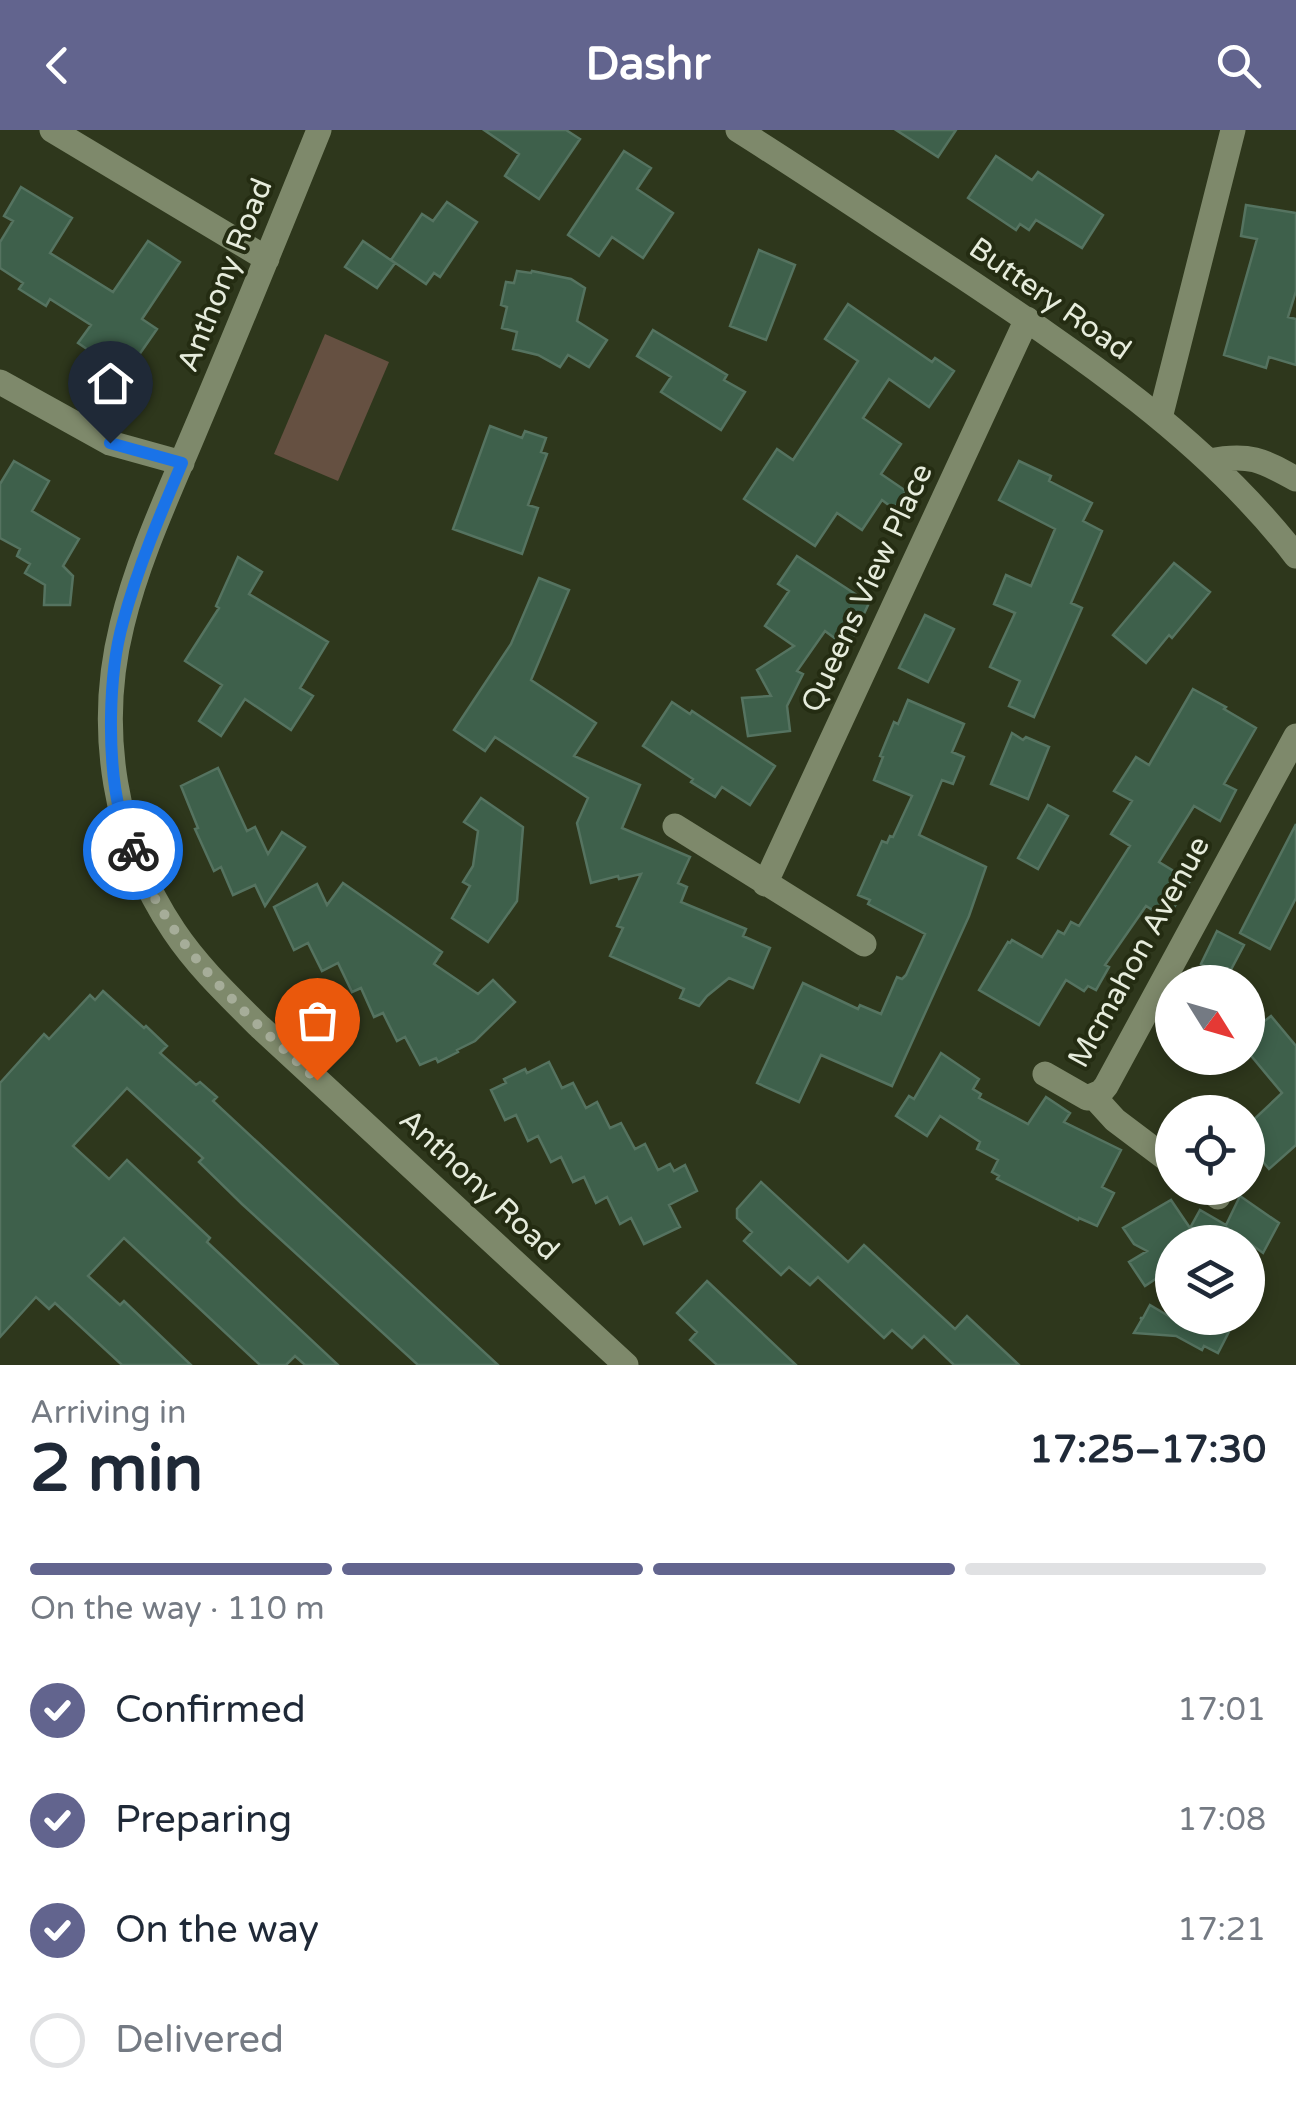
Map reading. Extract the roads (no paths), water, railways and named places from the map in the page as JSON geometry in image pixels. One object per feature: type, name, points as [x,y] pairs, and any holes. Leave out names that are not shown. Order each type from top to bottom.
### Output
[{"type":"street","points":[[52,130],[268,258]]},
{"type":"street","name":"Anthony Road","points":[[319,130],[146,550],[121,626],[111,701],[112,756],[120,814],[139,867],[173,930],[208,976],[626,1365]]},
{"type":"street","name":"Buttery Road","points":[[738,130],[1026,319],[1160,418],[1210,460],[1296,556]]},
{"type":"street","points":[[1160,418],[1232,130]]},
{"type":"street","name":"Queens View Place","points":[[765,884],[1026,319]]},
{"type":"street","points":[[0,382],[110,443],[182,463]]},
{"type":"street","points":[[1210,460],[1249,458],[1296,478]]},
{"type":"street","name":"Mcmahon Avenue","points":[[1045,1074],[1087,1098],[1106,1086],[1296,736]]},
{"type":"street","points":[[675,826],[864,944]]},
{"type":"street","points":[[1094,1096],[1116,1120],[1155,1150]]}]
